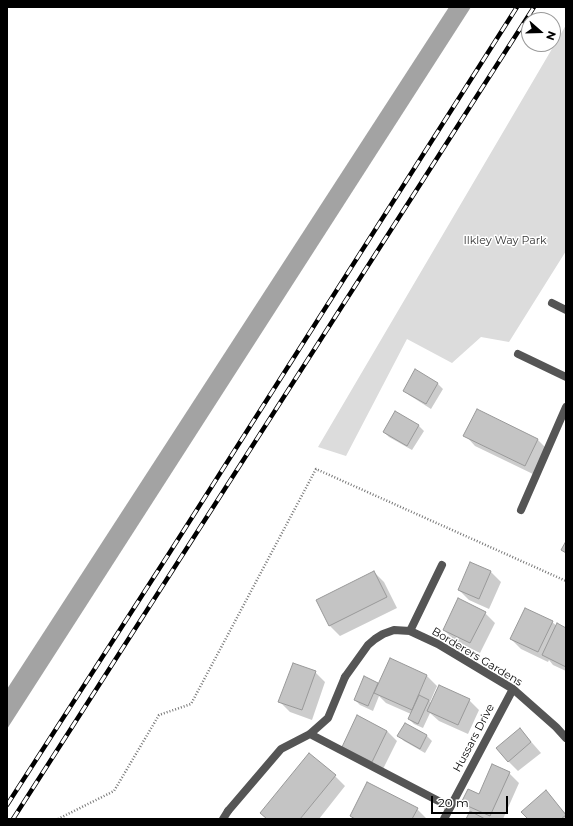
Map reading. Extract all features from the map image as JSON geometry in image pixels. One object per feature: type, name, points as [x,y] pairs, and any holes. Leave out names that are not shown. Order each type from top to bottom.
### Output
[{"type":"street","points":[[552,303],[566,310]]},
{"type":"street","points":[[518,354],[566,377]]},
{"type":"street","points":[[521,510],[566,407]]},
{"type":"street","points":[[410,631],[442,565]]},
{"type":"street","name":"Borderers Gardens","points":[[223,819],[228,811],[281,750],[310,734],[328,718],[345,678],[368,646],[383,634],[394,630],[410,631],[438,644],[513,689],[556,726],[566,738]]},
{"type":"street","name":"Hussars Drive","points":[[444,819],[513,689]]},
{"type":"street","points":[[310,734],[450,808]]},
{"type":"path","points":[[58,819],[114,791],[159,715],[191,704],[316,469],[566,581]]},
{"type":"green space","name":"Ilkley Way Park","points":[[566,25],[566,251],[509,342],[481,337],[452,363],[407,339],[346,456],[318,447],[550,52],[561,52],[561,34]]},
{"type":"shaded area","points":[[449,7],[471,7],[7,729],[7,689]]},
{"type":"building","points":[[415,369],[438,383],[426,404],[403,391]]},
{"type":"building","points":[[477,409],[538,439],[525,466],[463,436]]},
{"type":"building","points":[[395,411],[419,425],[407,446],[383,432]]},
{"type":"building","points":[[566,541],[566,553],[561,550]]},
{"type":"building","points":[[470,562],[491,571],[479,599],[458,590]]},
{"type":"building","points":[[374,571],[387,597],[329,626],[316,600]]},
{"type":"building","points":[[458,598],[486,612],[470,643],[443,630]]},
{"type":"building","points":[[525,608],[553,621],[538,652],[510,639]]},
{"type":"building","points":[[557,623],[566,628],[566,667],[542,655]]},
{"type":"building","points":[[390,658],[427,675],[412,710],[374,693]]},
{"type":"building","points":[[293,663],[316,671],[302,710],[278,702]]},
{"type":"building","points":[[364,676],[378,683],[368,706],[354,700]]},
{"type":"building","points":[[439,685],[470,699],[458,725],[427,711]]},
{"type":"building","points":[[419,695],[429,700],[418,724],[408,719]]},
{"type":"building","points":[[357,715],[387,731],[372,762],[342,747]]},
{"type":"building","points":[[405,723],[427,735],[420,749],[397,736]]},
{"type":"building","points":[[520,728],[531,742],[508,762],[496,748]]},
{"type":"building","points":[[309,753],[336,775],[300,819],[267,819],[260,813]]},
{"type":"building","points":[[492,764],[510,772],[490,816],[461,803],[468,789],[479,794]]},
{"type":"building","points":[[367,782],[418,808],[412,819],[355,819],[350,816]]},
{"type":"building","points":[[546,790],[566,815],[561,819],[528,819],[521,812]]},
{"type":"building","points":[[470,811],[485,819],[466,819]]},
{"type":"railway","points":[[7,805],[517,7]]},
{"type":"railway","points":[[13,819],[534,7]]}]
